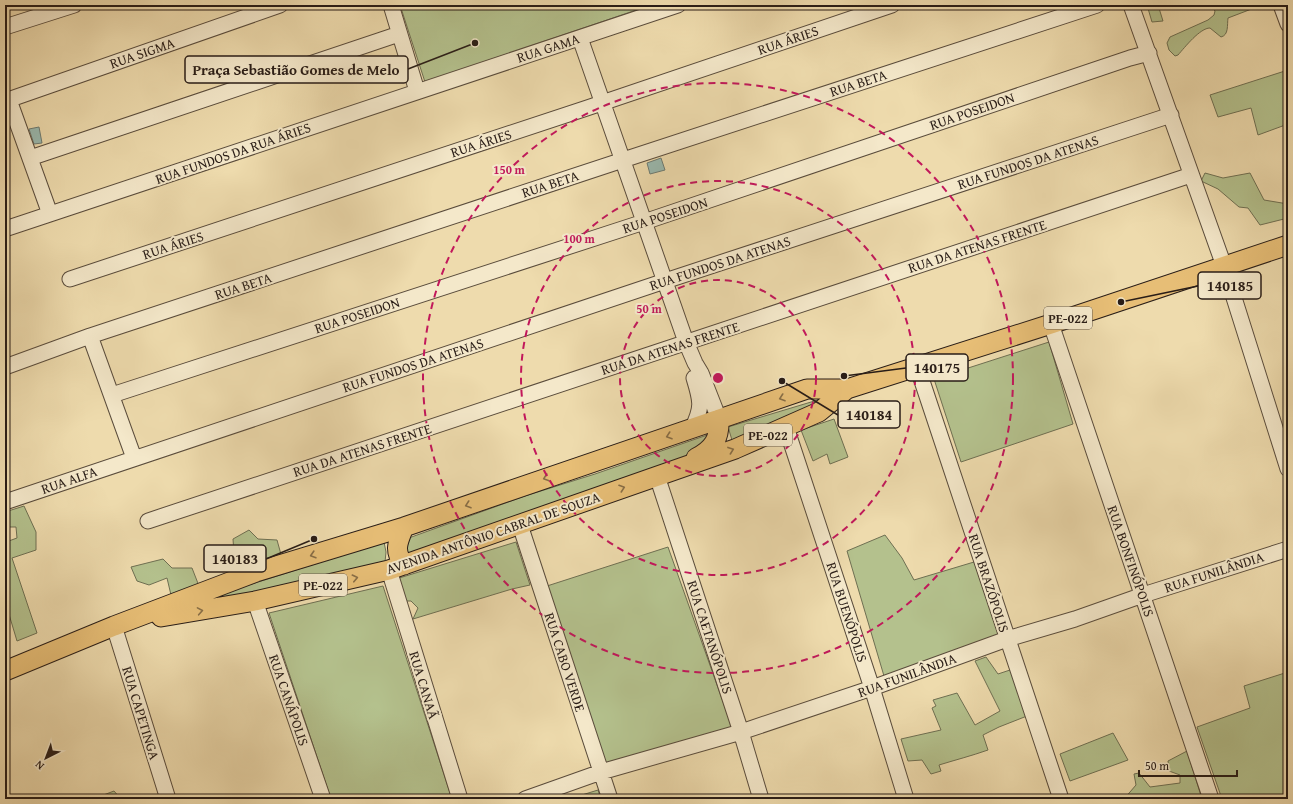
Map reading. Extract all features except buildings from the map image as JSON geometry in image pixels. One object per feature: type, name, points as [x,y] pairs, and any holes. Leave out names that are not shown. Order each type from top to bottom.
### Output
[{"type":"main road","name":"AVENIDA ANTÔNIO CABRAL DE SOUZA","points":[[5,671],[117,625],[256,572],[404,527],[807,389],[847,389],[1051,324],[1288,245]]},
{"type":"main road","name":"AVENIDA ANTÔNIO CABRAL DE SOUZA","points":[[117,625],[255,601],[396,567],[735,449],[820,412],[847,389]]},
{"type":"main road","points":[[681,468],[705,453],[715,443],[720,429],[720,420]]},
{"type":"main road","points":[[396,567],[398,542],[404,527]]},
{"type":"street","points":[[5,27],[74,5]]},
{"type":"street","name":"RUA SIGMA","points":[[7,100],[280,5]]},
{"type":"street","points":[[391,5],[417,91]]},
{"type":"street","name":"RUA GAMA","points":[[417,91],[678,5]]},
{"type":"street","name":"RUA ÁRIES","points":[[70,279],[603,103],[892,5]]},
{"type":"street","name":"RUA BETA","points":[[5,367],[90,336],[1097,5]]},
{"type":"street","points":[[1131,5],[1224,266],[1288,469]]},
{"type":"street","points":[[1281,5],[1288,24]]},
{"type":"street","points":[[30,158],[400,34]]},
{"type":"street","points":[[580,38],[686,342],[701,373],[720,420]]},
{"type":"street","name":"RUA POSEIDON","points":[[112,395],[644,222],[1130,58],[1149,53]]},
{"type":"street","name":"RUA FUNDOS DA RUA ÁRIES","points":[[50,214],[417,91]]},
{"type":"street","points":[[5,230],[50,214],[7,100]]},
{"type":"street","name":"RUA FUNDOS DA ATENAS","points":[[134,458],[1170,115]]},
{"type":"street","name":"RUA DA ATENAS FRENTE","points":[[148,521],[1191,175]]},
{"type":"street","name":"RUA BONFINÓPOLIS","points":[[1051,324],[1211,799]]},
{"type":"street","points":[[90,336],[134,458]]},
{"type":"street","points":[[692,429],[699,415],[700,405],[699,392],[693,375],[695,363]]},
{"type":"street","name":"RUA BRAZÓPOLIS","points":[[917,366],[1061,799]]},
{"type":"street","name":"RUA BUENÓPOLIS","points":[[786,426],[872,688],[906,799]]},
{"type":"street","name":"RUA ALFA","points":[[5,502],[134,458]]},
{"type":"street","name":"RUA CAETANÓPOLIS","points":[[657,476],[741,732],[761,799]]},
{"type":"street","name":"RUA CABO VERDE","points":[[520,524],[610,799]]},
{"type":"street","name":"RUA FUNILÂNDIA","points":[[525,799],[602,772],[741,732],[872,688],[1008,639],[1075,619],[1143,595],[1288,549]]},
{"type":"street","name":"RUA CANAÃ","points":[[396,567],[460,799]]},
{"type":"street","name":"RUA CANÁPOLIS","points":[[255,601],[323,799]]},
{"type":"street","name":"RUA CAPETINGA","points":[[117,625],[168,799]]},
{"type":"green space","points":[[400,5],[651,5],[425,82]]},
{"type":"green space","points":[[1147,5],[1158,5],[1163,21],[1152,22]]},
{"type":"green space","points":[[1211,5],[1262,5],[1228,18],[1227,29],[1224,36],[1221,37],[1210,28],[1202,31],[1193,38],[1178,55],[1175,56],[1169,50],[1167,43],[1170,37],[1208,20],[1214,15],[1215,11]]},
{"type":"green space","points":[[1288,70],[1288,124],[1258,135],[1251,108],[1218,117],[1210,95]]},
{"type":"green space","points":[[1205,173],[1223,178],[1250,173],[1264,200],[1288,204],[1288,218],[1260,225],[1248,208],[1239,207],[1218,189],[1201,181]]},
{"type":"green space","points":[[1049,342],[1073,424],[961,462],[934,379]]},
{"type":"green space","points":[[831,396],[822,404],[732,440],[728,427]]},
{"type":"green space","points":[[834,419],[848,457],[830,464],[827,454],[813,461],[801,430]]},
{"type":"green space","points":[[713,433],[710,442],[680,461],[409,553],[404,548],[406,539],[525,496],[595,474]]},
{"type":"green space","points":[[24,506],[36,532],[36,550],[12,558],[37,633],[17,641],[5,601],[5,539],[6,542],[17,538],[16,527],[6,527],[5,512]]},
{"type":"green space","points":[[249,530],[258,539],[277,540],[282,558],[228,575],[222,563],[234,554],[233,539]]},
{"type":"green space","points":[[885,535],[902,558],[914,580],[974,562],[1001,636],[884,676],[847,551]]},
{"type":"green space","points":[[384,542],[386,552],[385,562],[313,581],[170,610]]},
{"type":"green space","points":[[516,542],[530,585],[413,619],[418,608],[411,601],[405,601],[396,579]]},
{"type":"green space","points":[[668,547],[733,730],[605,764],[547,586]]},
{"type":"green space","points":[[163,559],[172,568],[192,568],[199,586],[171,595],[167,578],[149,585],[137,581],[131,567]]},
{"type":"green space","points":[[383,586],[452,799],[331,799],[269,613]]},
{"type":"green space","points":[[986,657],[998,674],[1013,669],[1027,716],[983,735],[988,750],[939,765],[941,771],[931,774],[922,760],[908,761],[901,739],[941,730],[932,708],[936,706],[933,700],[957,693],[975,725],[1000,711],[975,661]]},
{"type":"green space","points":[[1288,672],[1288,799],[1222,799],[1197,727],[1250,708],[1244,686]]},
{"type":"green space","points":[[1113,733],[1128,760],[1070,781],[1060,754]]},
{"type":"green space","points":[[1187,751],[1202,799],[1124,799],[1136,785],[1134,774],[1139,773],[1150,787],[1180,783],[1180,775],[1169,771],[1168,761]]},
{"type":"green space","points":[[598,790],[601,799],[569,799]]},
{"type":"green space","points":[[114,791],[121,799],[93,799]]},
{"type":"water","points":[[39,127],[42,143],[34,144],[29,129]]},
{"type":"water","points":[[661,158],[665,170],[650,174],[647,163]]},
{"type":"place","name":"Praça Sebastião Gomes de Melo","points":[[475,43]]},
{"type":"place","name":"140185","points":[[1121,302]]},
{"type":"place","name":"140175","points":[[844,376]]},
{"type":"place","name":"140184","points":[[782,381]]},
{"type":"place","name":"140183","points":[[314,539]]}]
